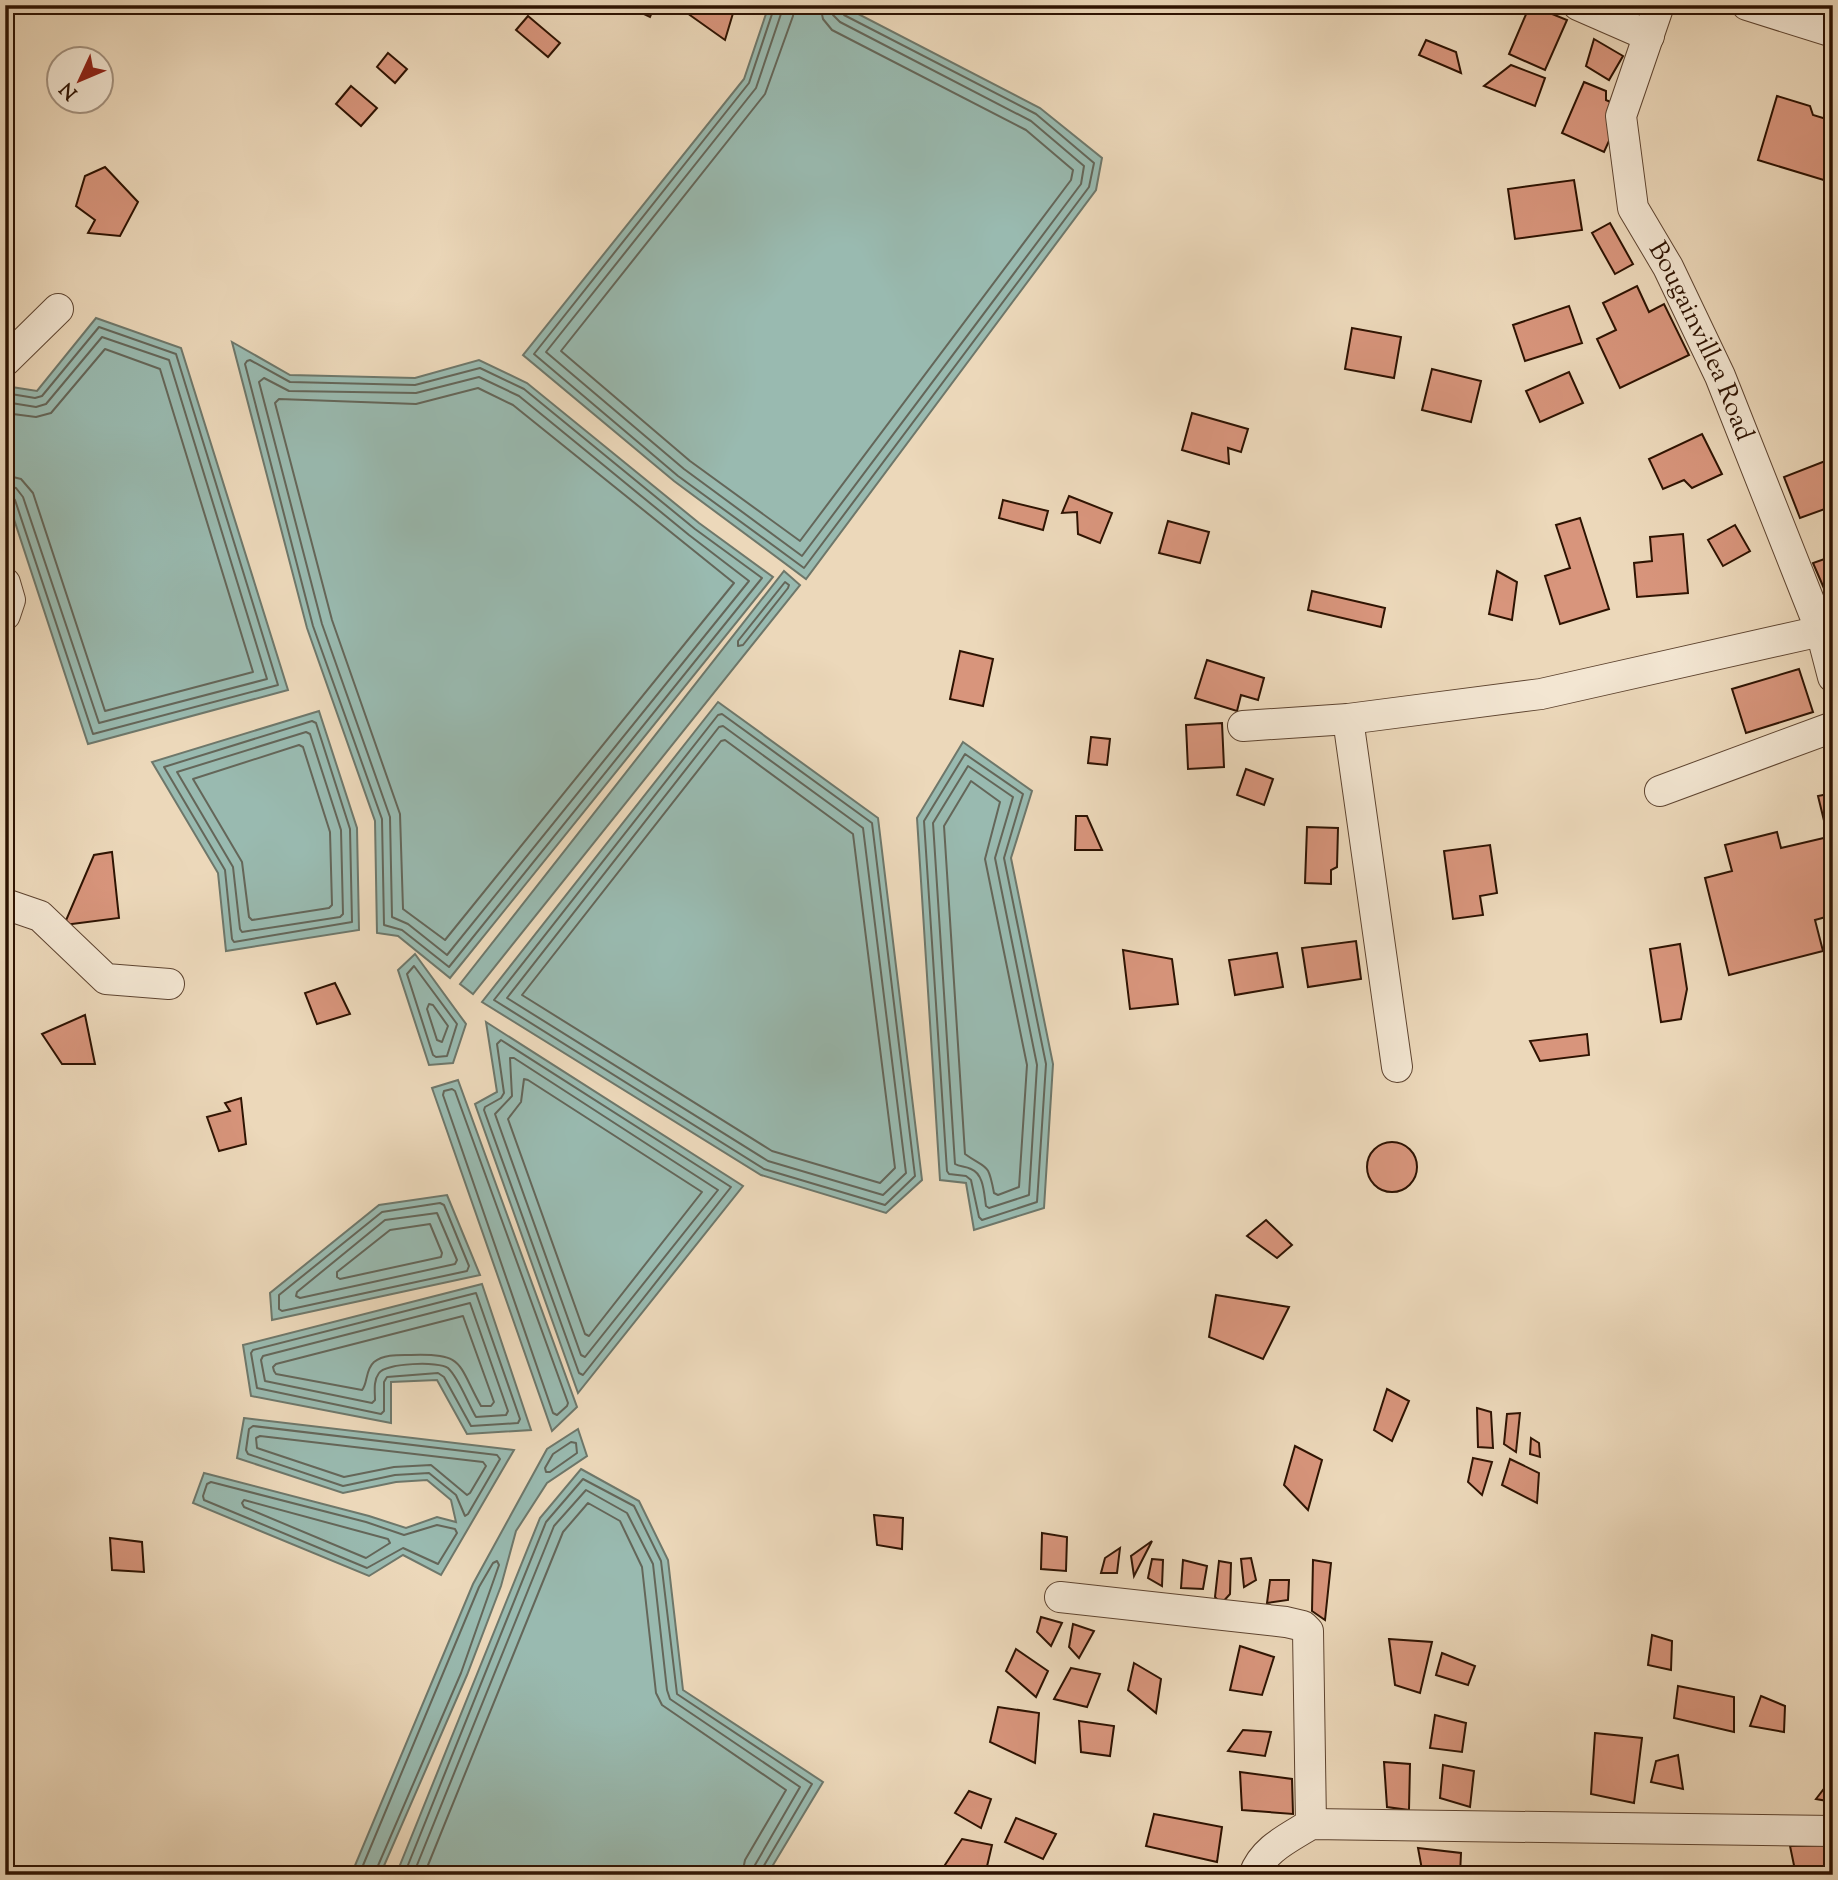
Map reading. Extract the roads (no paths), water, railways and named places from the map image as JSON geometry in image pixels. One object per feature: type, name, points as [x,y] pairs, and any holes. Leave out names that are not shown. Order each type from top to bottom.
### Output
[{"type":"street","points":[[1577,5],[1648,36]]},
{"type":"street","name":"Bougainvillea Road","points":[[1659,5],[1621,116],[1633,208],[1668,267],[1720,376],[1821,631],[1833,677]]},
{"type":"street","points":[[1747,5],[1833,32]]},
{"type":"street","points":[[5,361],[58,309]]},
{"type":"street","points":[[5,583],[10,600],[5,615]]},
{"type":"street","points":[[1243,726],[1348,719],[1541,694],[1821,631]]},
{"type":"street","points":[[1348,719],[1396,1068]]},
{"type":"street","points":[[1660,791],[1833,727]]},
{"type":"street","points":[[5,904],[40,916],[106,979],[169,984]]},
{"type":"street","points":[[1060,1597],[1303,1626],[1308,1631],[1311,1824]]},
{"type":"street","points":[[1254,1875],[1263,1858],[1277,1845],[1311,1824],[1833,1831]]},
{"type":"water","points":[[769,5],[841,5],[1040,108],[1102,158],[1096,190],[806,579],[674,481],[523,355],[744,79]]},
{"type":"water","points":[[96,318],[181,348],[288,690],[88,744],[5,492],[5,386],[37,391]]},
{"type":"water","points":[[232,342],[290,375],[415,378],[479,360],[527,383],[699,523],[773,577],[450,978],[398,936],[377,933],[375,821],[307,628]]},
{"type":"water","points":[[784,571],[800,585],[473,994],[460,984]]},
{"type":"water","points":[[718,702],[878,818],[922,1180],[886,1213],[761,1175],[482,1002]]},
{"type":"water","points":[[319,711],[357,828],[359,930],[226,951],[218,873],[152,762]]},
{"type":"water","points":[[963,742],[1032,791],[1011,858],[1053,1064],[1044,1208],[974,1230],[966,1183],[940,1180],[917,818]]},
{"type":"water","points":[[415,954],[466,1024],[453,1063],[429,1065],[398,970]]},
{"type":"water","points":[[486,1022],[743,1186],[578,1393],[475,1104],[497,1092]]},
{"type":"water","points":[[458,1080],[577,1407],[552,1431],[432,1088]]},
{"type":"water","points":[[447,1195],[480,1275],[272,1320],[270,1293],[379,1205]]},
{"type":"water","points":[[482,1284],[531,1430],[467,1434],[437,1380],[391,1382],[391,1423],[251,1396],[243,1345]]},
{"type":"water","points":[[244,1418],[514,1450],[441,1575],[403,1555],[369,1576],[193,1503],[204,1473],[406,1528],[437,1517],[456,1522],[451,1500],[427,1480],[396,1482],[343,1493],[237,1458]]},
{"type":"water","points":[[578,1429],[587,1456],[547,1483],[516,1531],[501,1586],[467,1675],[380,1875],[351,1875],[473,1584],[547,1449]]},
{"type":"water","points":[[581,1469],[639,1501],[668,1560],[683,1690],[823,1782],[767,1875],[396,1875],[540,1518]]}]
